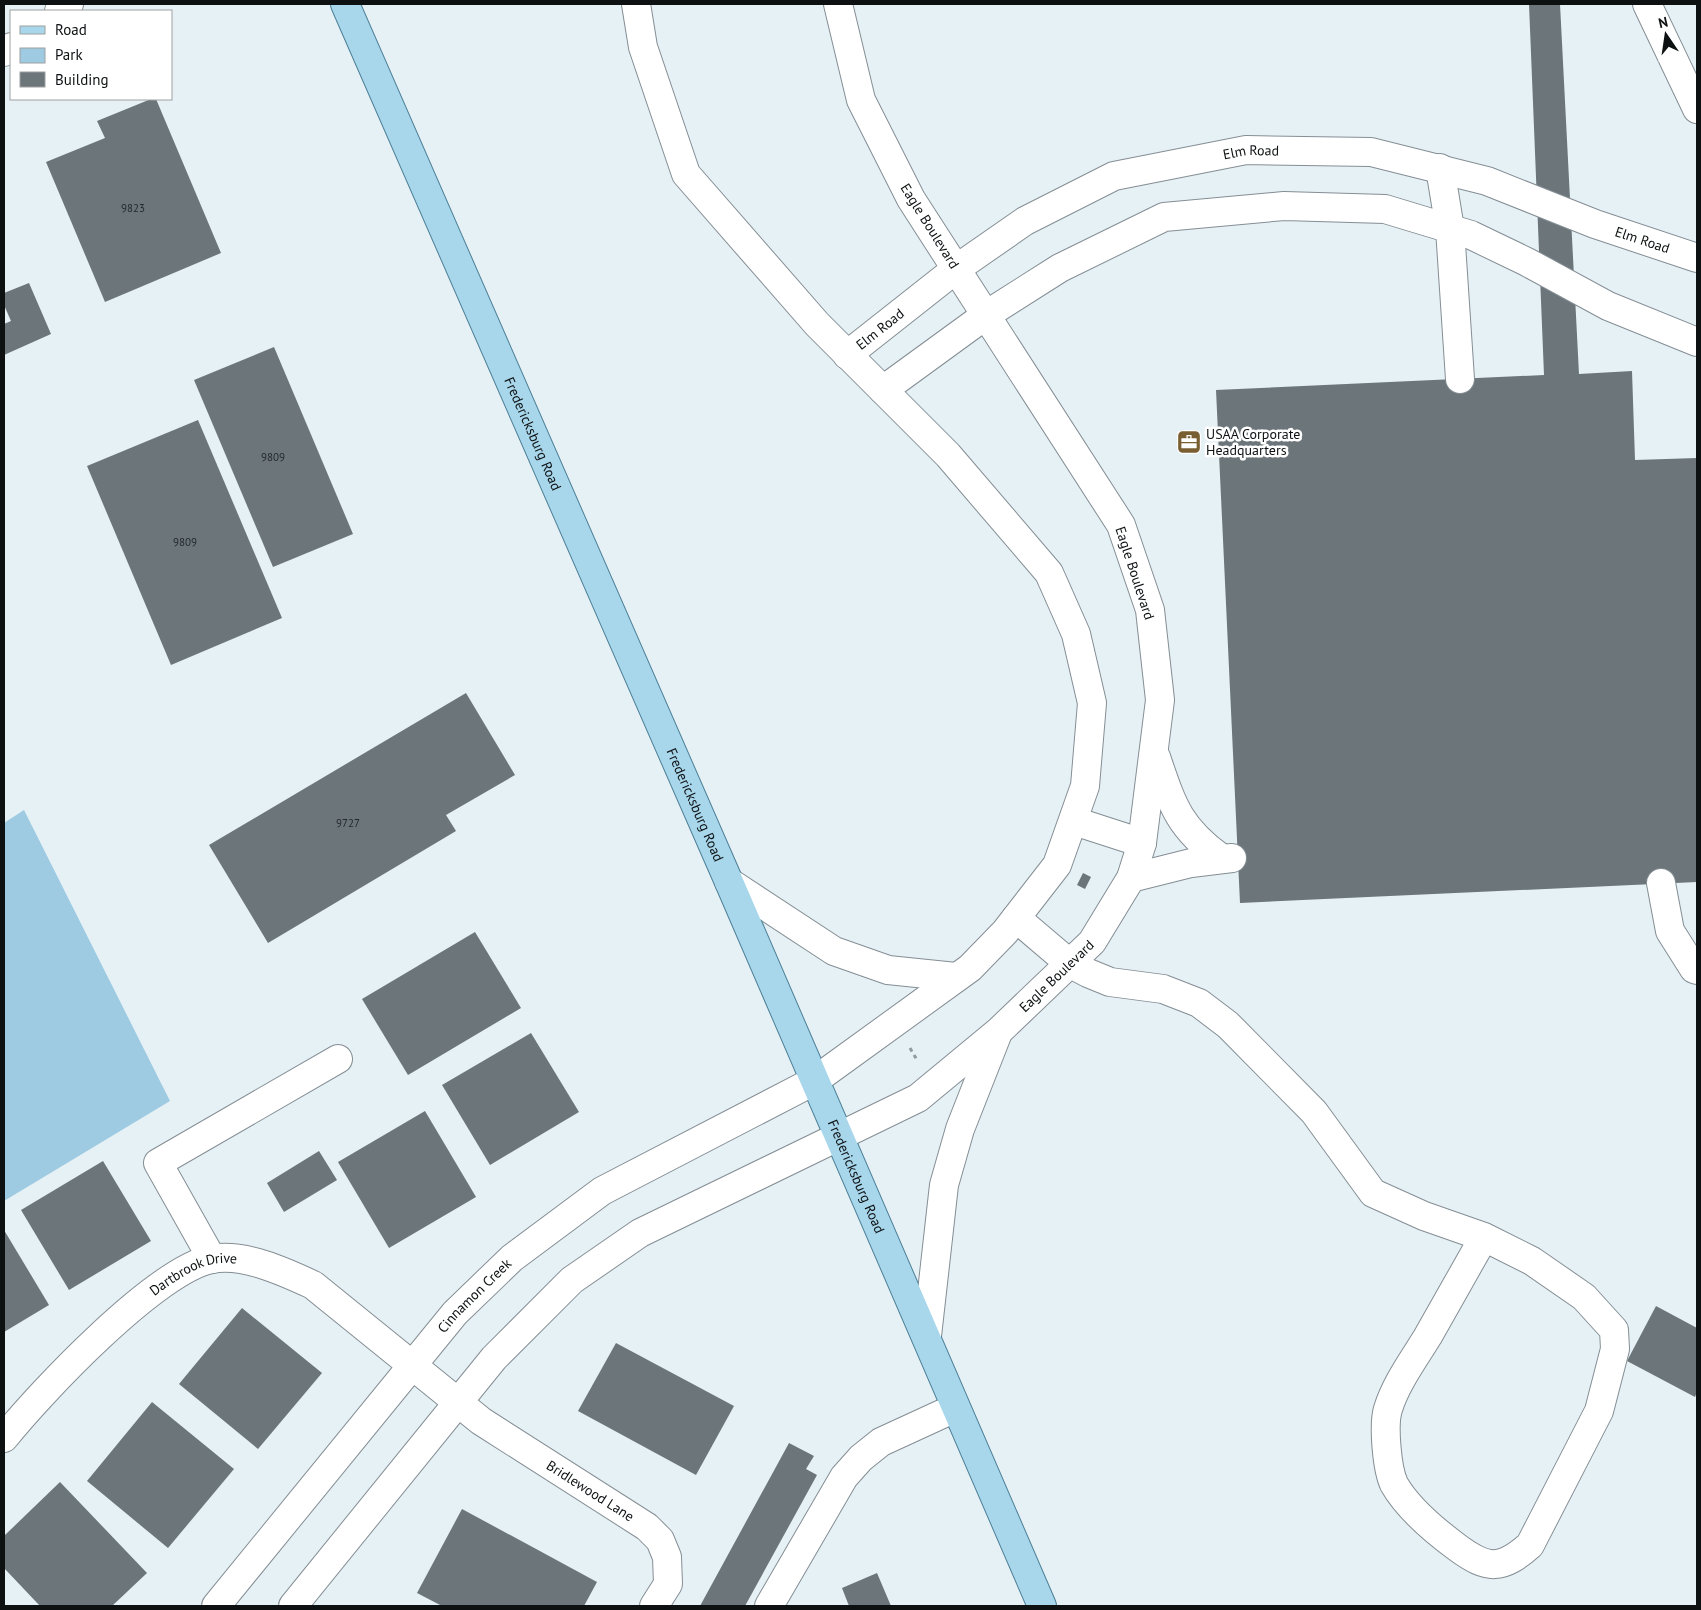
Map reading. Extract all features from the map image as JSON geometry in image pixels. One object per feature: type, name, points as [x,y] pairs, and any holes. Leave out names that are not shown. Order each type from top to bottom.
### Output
[{"type":"main road","name":"Fredericksburg Road","points":[[345,4],[927,1336],[956,1408],[1042,1606]]},
{"type":"street","points":[[636,4],[643,47],[686,174],[817,324],[948,455],[1049,573],[1076,634],[1092,703],[1085,786],[1057,865],[1016,918],[970,968],[814,1081]]},
{"type":"street","name":"Eagle Boulevard","points":[[838,4],[862,100],[911,199],[1121,525],[1150,610],[1160,700],[1142,844],[1131,878],[1092,942],[999,1031],[918,1098],[839,1135]]},
{"type":"street","points":[[1647,4],[1697,109]]},
{"type":"street","name":"Elm Road","points":[[847,355],[956,269],[1025,221],[1114,176],[1246,150],[1372,152],[1440,168],[1487,180],[1595,224],[1697,258]]},
{"type":"street","points":[[1440,168],[1450,229],[1460,380]]},
{"type":"street","points":[[884,390],[986,314],[1060,268],[1164,217],[1284,206],[1385,209],[1471,235],[1527,262],[1608,306],[1697,342]]},
{"type":"street","points":[[1131,878],[1167,868],[1229,858],[1188,830],[1178,816],[1154,750]]},
{"type":"street","points":[[1074,821],[1142,844]]},
{"type":"street","points":[[729,882],[834,950],[888,970],[956,977]]},
{"type":"street","points":[[1661,884],[1670,931],[1694,969],[1697,970]]},
{"type":"street","points":[[1016,918],[1069,963],[1110,982],[1163,989],[1199,1003],[1228,1025],[1314,1112],[1373,1193],[1424,1216],[1484,1237],[1532,1261],[1584,1298],[1614,1330],[1615,1349],[1599,1411],[1530,1545],[1516,1557],[1497,1566],[1482,1564],[1458,1548],[1406,1502],[1393,1482],[1387,1452],[1387,1411],[1399,1384],[1484,1237]]},
{"type":"street","points":[[927,1336],[944,1186],[960,1129],[999,1031]]},
{"type":"street","points":[[212,1259],[158,1163],[338,1059]]},
{"type":"street","name":"Cinnamon Creek","points":[[216,1606],[454,1313],[512,1258],[602,1191],[814,1081]]},
{"type":"street","points":[[293,1606],[494,1358],[572,1280],[640,1233],[839,1135]]},
{"type":"street","name":"Dartbrook Drive","points":[[4,1438],[82,1352],[155,1289],[187,1268],[212,1259],[245,1260],[281,1271],[313,1285],[458,1403]]},
{"type":"street","name":"Bridlewood Lane","points":[[458,1403],[481,1421],[546,1464],[647,1527],[660,1540],[667,1557],[668,1584],[654,1606]]},
{"type":"street","points":[[769,1606],[844,1477],[861,1458],[881,1442],[956,1408]]},
{"type":"green space","points":[[24,810],[170,1101],[4,1201],[4,823]]},
{"type":"building","points":[[1529,4],[1560,4],[1579,374],[1632,371],[1635,460],[1697,458],[1697,882],[1240,903],[1216,390],[1544,375]]},
{"type":"building","points":[[149,100],[156,100],[221,253],[105,302],[46,162],[105,138],[97,121]]},
{"type":"building","points":[[29,283],[51,334],[4,355],[4,324],[11,321],[4,305],[4,293]]},
{"type":"building","points":[[274,347],[353,534],[273,567],[194,380]]},
{"type":"building","points":[[198,420],[282,618],[171,665],[87,466]]},
{"type":"building","points":[[466,693],[515,775],[446,815],[456,831],[268,943],[209,845]]},
{"type":"building","points":[[1083,873],[1091,877],[1085,889],[1077,885]]},
{"type":"building","points":[[475,932],[521,1008],[408,1075],[362,999]]},
{"type":"building","points":[[531,1033],[579,1112],[490,1165],[442,1085]]},
{"type":"building","points":[[425,1111],[476,1197],[389,1248],[338,1162]]},
{"type":"building","points":[[319,1151],[337,1180],[284,1212],[267,1183]]},
{"type":"building","points":[[103,1161],[151,1241],[69,1290],[21,1210]]},
{"type":"building","points":[[4,1230],[49,1305],[4,1332]]},
{"type":"building","points":[[1656,1306],[1697,1328],[1697,1392],[1695,1397],[1627,1361]]},
{"type":"building","points":[[242,1308],[322,1373],[258,1449],[179,1384]]},
{"type":"building","points":[[616,1343],[734,1406],[696,1475],[578,1411]]},
{"type":"building","points":[[152,1402],[234,1469],[168,1548],[87,1481]]},
{"type":"building","points":[[789,1443],[814,1456],[806,1469],[817,1475],[745,1606],[700,1606]]},
{"type":"building","points":[[60,1482],[147,1573],[112,1606],[40,1606],[4,1568],[4,1536]]},
{"type":"building","points":[[462,1509],[597,1582],[584,1606],[442,1606],[417,1593]]},
{"type":"building","points":[[877,1573],[891,1606],[849,1606],[842,1588]]},
{"type":"place","name":"USAA Corporate Headquarters","points":[[1189,442]]}]
